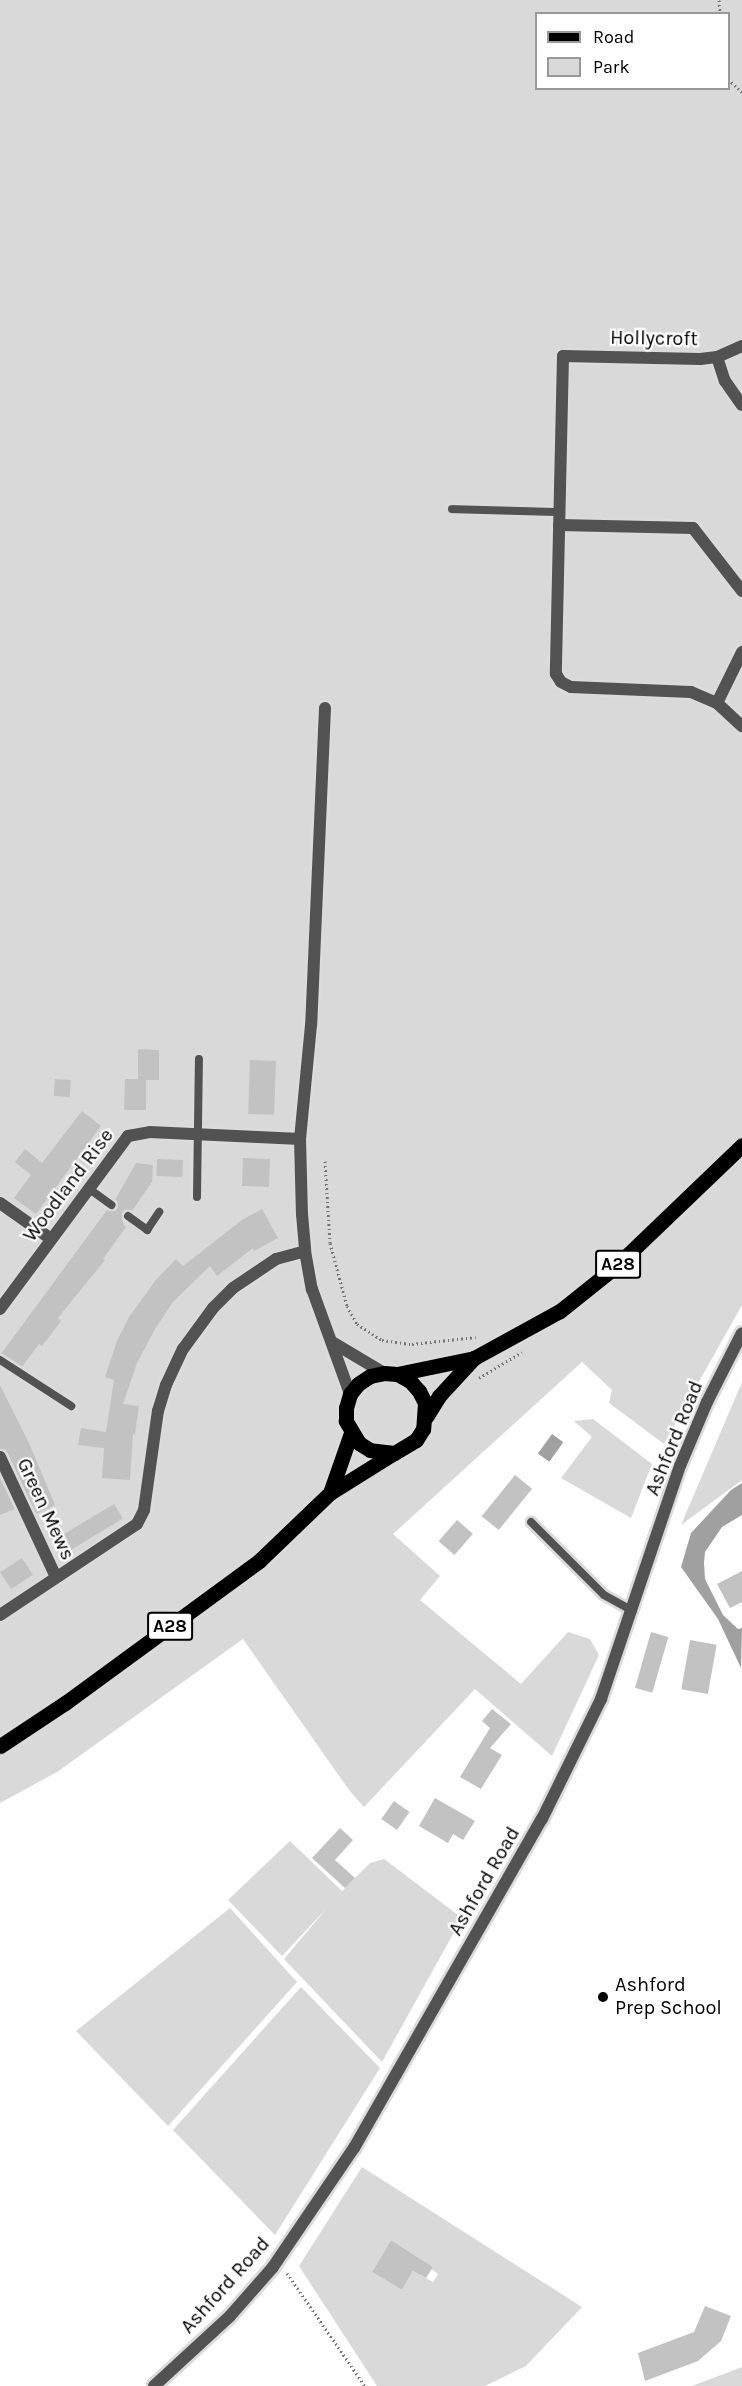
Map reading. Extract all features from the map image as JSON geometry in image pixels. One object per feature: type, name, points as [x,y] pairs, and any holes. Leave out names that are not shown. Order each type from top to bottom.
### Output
[{"type":"main road","name":"A28","points":[[390,1374],[474,1358],[560,1311],[606,1275],[742,1144]]},
{"type":"main road","name":"A28","points":[[426,1417],[439,1396],[474,1358]]},
{"type":"main road","points":[[390,1374],[410,1381],[419,1390],[425,1403],[426,1417],[416,1440],[394,1453],[370,1450],[351,1433],[346,1421],[346,1407],[350,1394],[358,1384],[370,1376],[390,1374]]},
{"type":"main road","name":"A28","points":[[330,1493],[351,1433]]},
{"type":"main road","name":"A28","points":[[0,1746],[65,1703],[260,1561],[330,1493],[394,1453]]},
{"type":"street","name":"Hollycroft","points":[[560,512],[564,356],[717,357],[742,346]]},
{"type":"street","points":[[717,357],[720,372],[742,405]]},
{"type":"street","points":[[560,512],[556,674],[561,682],[571,687],[587,689],[691,692],[717,703],[742,726]]},
{"type":"street","points":[[559,525],[693,528],[742,591]]},
{"type":"street","points":[[717,703],[742,652]]},
{"type":"street","points":[[325,708],[311,1025],[300,1139],[304,1251],[320,1315],[350,1394]]},
{"type":"street","name":"Woodland Rise","points":[[0,1309],[128,1136],[150,1132],[300,1139]]},
{"type":"street","points":[[0,1203],[51,1239]]},
{"type":"street","points":[[0,1615],[137,1524],[144,1510],[158,1411],[166,1385],[183,1349],[213,1308],[233,1288],[276,1259],[304,1251]]},
{"type":"street","name":"Ashford Road","points":[[154,2386],[230,2316],[278,2260],[354,2148],[542,1819],[601,1699],[633,1611],[680,1466],[707,1401],[742,1333]]},
{"type":"street","points":[[332,1342],[390,1374]]},
{"type":"street","name":"Green Mews","points":[[0,1457],[56,1577]]},
{"type":"lane","points":[[452,509],[560,512]]},
{"type":"lane","points":[[197,1197],[196,1134],[199,1059]]},
{"type":"lane","points":[[88,1188],[111,1205]]},
{"type":"lane","points":[[128,1216],[147,1230],[159,1212]]},
{"type":"lane","points":[[0,1360],[71,1406]]},
{"type":"lane","points":[[531,1521],[604,1595],[633,1611]]},
{"type":"path","points":[[730,80],[742,92]]},
{"type":"path","points":[[325,1161],[330,1243],[347,1306],[357,1324],[382,1340],[412,1344],[477,1337]]},
{"type":"path","points":[[278,2260],[365,2386]]},
{"type":"green space","points":[[0,0],[742,0],[742,1305],[664,1444],[609,1403],[612,1390],[582,1362],[393,1534],[440,1576],[420,1600],[521,1684],[568,1632],[590,1639],[599,1655],[552,1756],[475,1689],[364,1807],[349,1790],[243,1639],[57,1772],[0,1803]]},
{"type":"green space","points":[[742,1382],[742,1480],[681,1525]]},
{"type":"green space","points":[[593,1419],[652,1464],[631,1518],[561,1478],[592,1437],[574,1421]]},
{"type":"green space","points":[[290,1841],[342,1891],[370,1863],[384,1859],[462,1918],[382,2062],[284,1959],[327,1908],[282,1956],[228,1900]]},
{"type":"green space","points":[[230,1908],[297,1982],[168,2126],[76,2031]]},
{"type":"green space","points":[[301,1987],[380,2068],[275,2235],[173,2130]]},
{"type":"green space","points":[[362,2167],[582,2307],[526,2366],[485,2386],[377,2386],[299,2266]],"holes":[[[391,2240],[433,2267],[431,2269],[438,2274],[433,2282],[413,2271],[402,2290],[372,2272]]]},
{"type":"green space","points":[[742,2367],[742,2386],[692,2386]]},
{"type":"shaded area","points":[[552,1434],[563,1442],[549,1462],[538,1453]]},
{"type":"shaded area","points":[[742,1483],[742,1515],[722,1527],[705,1552],[704,1563],[705,1579],[723,1615],[738,1629],[742,1628],[741,1668],[718,1619],[681,1567],[691,1533],[731,1490]]},
{"type":"building","points":[[138,1049],[159,1050],[159,1080],[146,1080],[146,1110],[124,1110],[125,1079],[138,1079]]},
{"type":"building","points":[[250,1060],[276,1061],[274,1115],[248,1114]]},
{"type":"building","points":[[55,1079],[71,1080],[70,1097],[54,1096]]},
{"type":"building","points":[[82,1111],[101,1126],[36,1214],[14,1198],[31,1175],[15,1162],[25,1149],[42,1163]]},
{"type":"building","points":[[243,1158],[270,1159],[269,1187],[242,1186]]},
{"type":"building","points":[[157,1159],[183,1160],[182,1177],[156,1176]]},
{"type":"building","points":[[136,1163],[153,1165],[152,1182],[132,1211],[123,1213],[123,1224],[126,1227],[103,1259],[105,1260],[58,1318],[61,1321],[42,1346],[39,1344],[22,1367],[1,1354],[107,1210],[116,1208],[115,1200]]},
{"type":"building","points":[[262,1209],[278,1238],[254,1251],[253,1248],[217,1276],[210,1266],[173,1302],[155,1329],[137,1363],[123,1404],[139,1406],[135,1434],[133,1434],[130,1480],[102,1478],[104,1448],[78,1445],[81,1428],[106,1432],[114,1380],[105,1377],[117,1341],[129,1317],[155,1281],[176,1259],[183,1266],[242,1220]]},
{"type":"building","points":[[0,1385],[29,1443],[55,1505],[36,1514],[7,1454],[0,1449]]},
{"type":"building","points":[[515,1475],[532,1489],[499,1530],[482,1516]]},
{"type":"building","points":[[0,1477],[15,1509],[0,1515]]},
{"type":"building","points":[[114,1504],[123,1519],[61,1556],[52,1541]]},
{"type":"building","points":[[457,1520],[473,1534],[454,1555],[439,1541]]},
{"type":"building","points":[[22,1558],[33,1575],[11,1589],[0,1572]]},
{"type":"building","points":[[742,1571],[742,1602],[730,1608],[717,1584]]},
{"type":"building","points":[[651,1632],[668,1637],[652,1693],[635,1688]]},
{"type":"building","points":[[690,1640],[717,1645],[708,1694],[681,1689]]},
{"type":"building","points":[[492,1709],[511,1724],[490,1748],[502,1755],[481,1789],[460,1777],[490,1728],[482,1721]]},
{"type":"building","points":[[435,1798],[475,1821],[463,1840],[453,1834],[448,1843],[419,1826]]},
{"type":"building","points":[[394,1801],[410,1812],[397,1830],[381,1819]]},
{"type":"building","points":[[340,1828],[353,1840],[335,1860],[355,1878],[345,1888],[312,1858]]},
{"type":"building","points":[[391,2240],[433,2267],[426,2278],[413,2271],[402,2290],[372,2272]]},
{"type":"building","points":[[705,2306],[731,2316],[721,2341],[698,2361],[645,2381],[638,2353],[694,2332]]},
{"type":"place","name":"Ashford Prep School","points":[[603,1997]]}]
